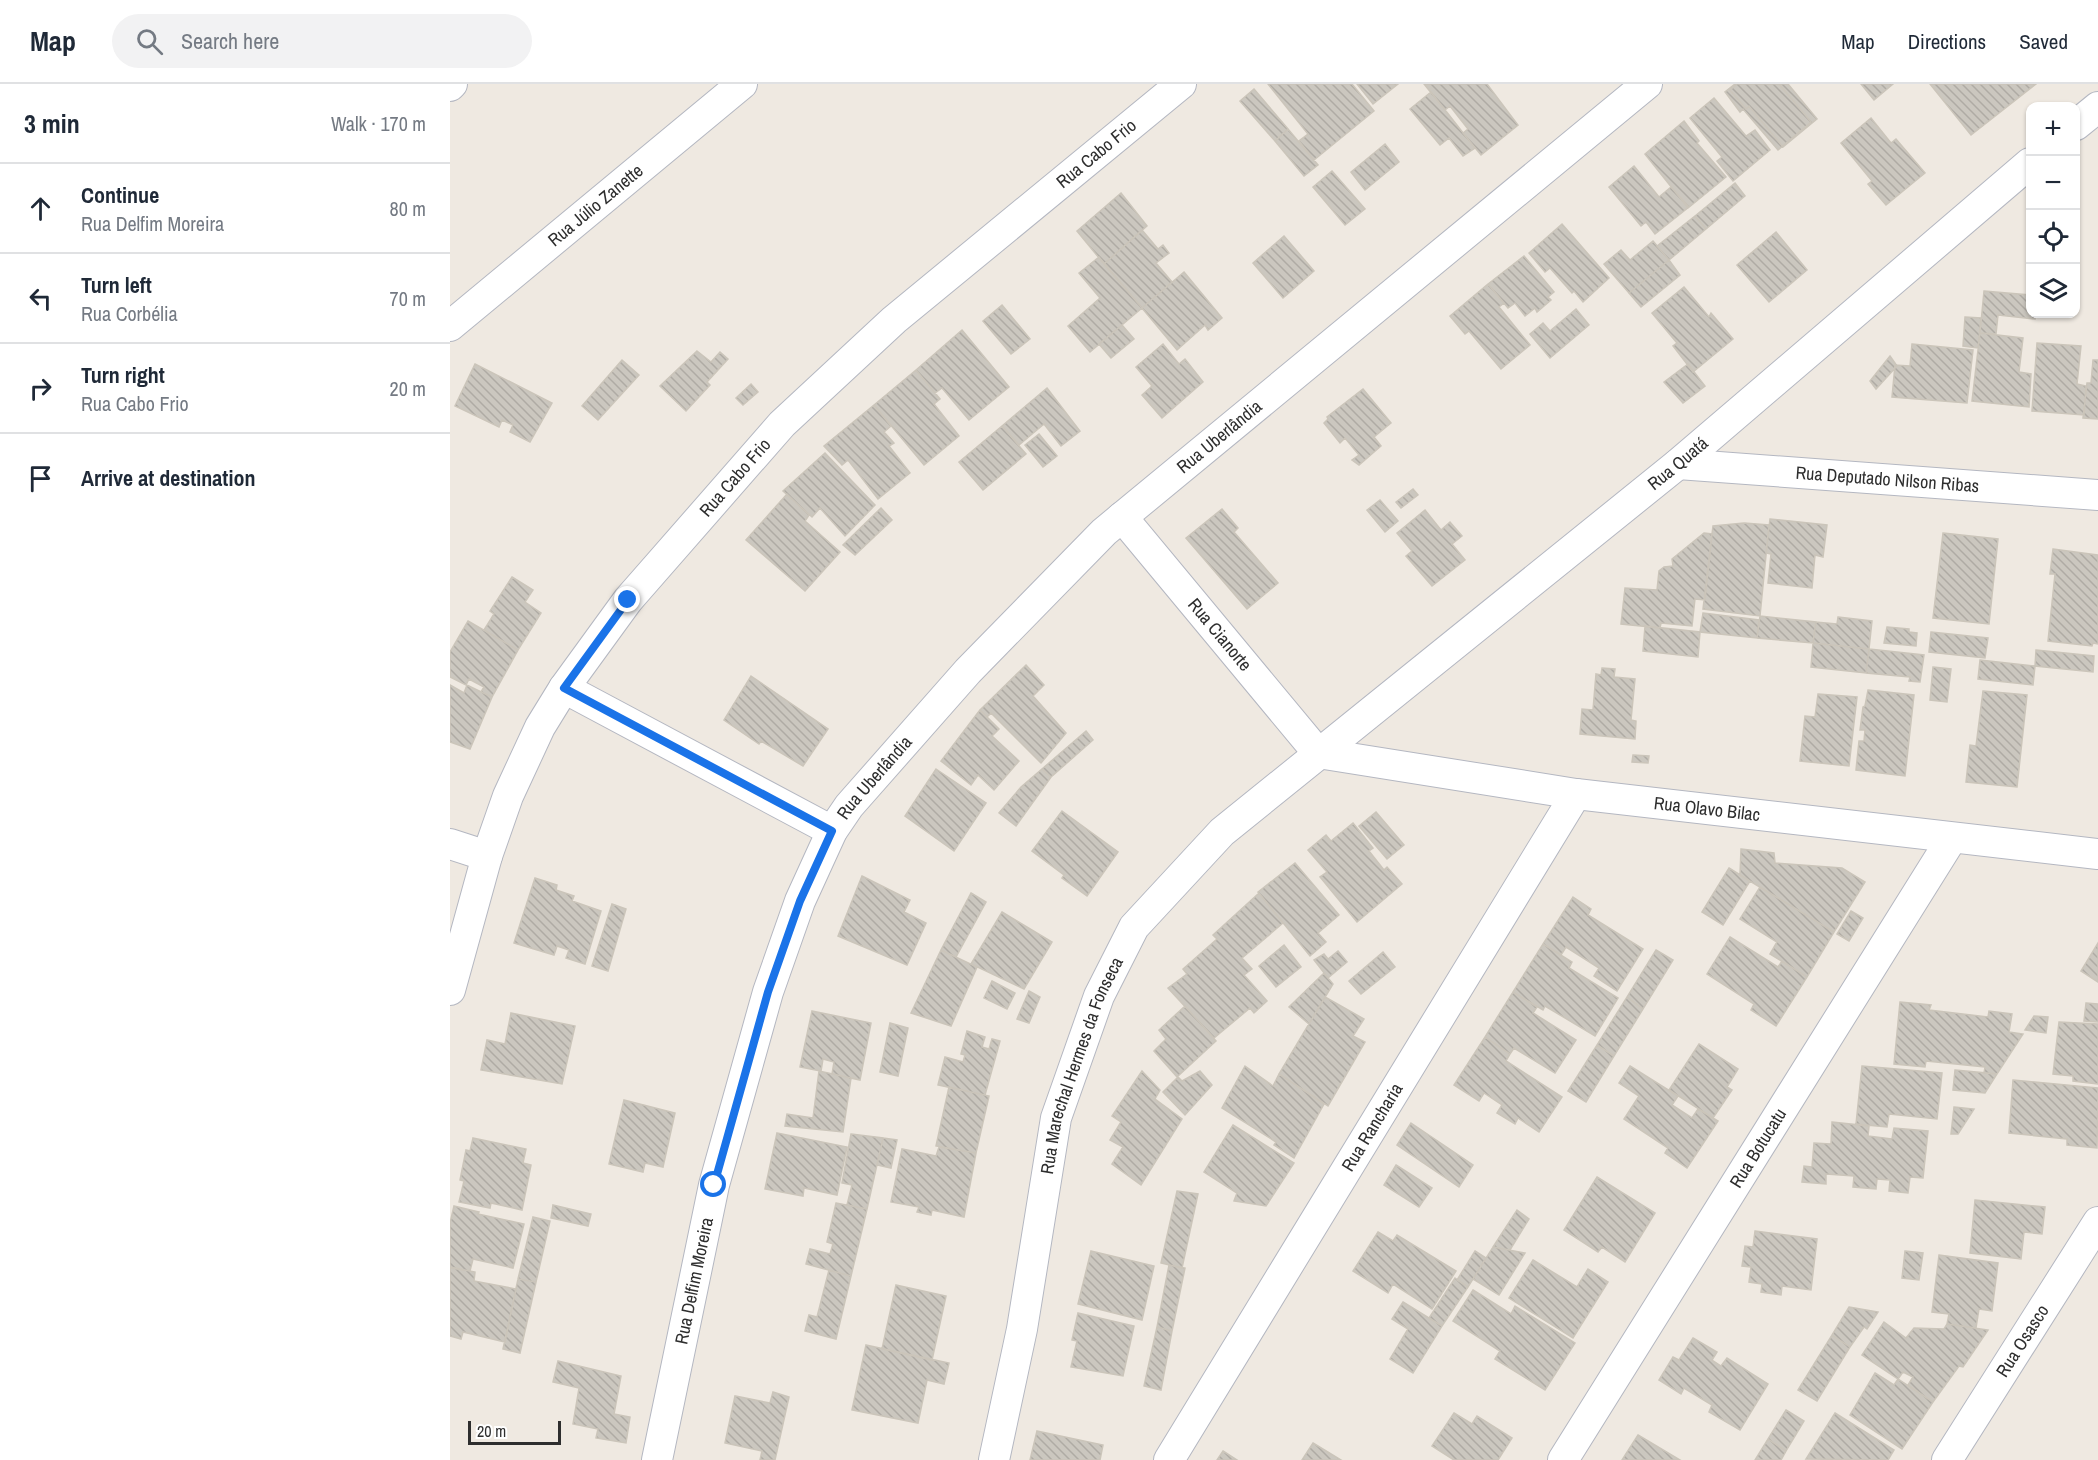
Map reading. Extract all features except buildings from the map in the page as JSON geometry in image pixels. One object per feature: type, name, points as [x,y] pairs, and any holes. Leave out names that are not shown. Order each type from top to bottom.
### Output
[{"type":"street","name":"Rua Júlio Zanette","points":[[451,322],[742,84]]},
{"type":"street","name":"Rua Cabo Frio","points":[[450,990],[487,856],[508,796],[540,727],[564,688],[628,600],[782,424],[894,320],[1181,84]]},
{"type":"street","name":"Rua Uberlândia","points":[[832,831],[849,806],[968,671],[1096,540],[1647,84]]},
{"type":"street","points":[[2080,123],[2098,107]]},
{"type":"street","points":[[2080,127],[2098,129]]},
{"type":"street","name":"Rua Quatá","points":[[1318,753],[1678,464],[2026,167]]},
{"type":"street","name":"Rua Deputado Nilson Ribas","points":[[1678,464],[2098,495]]},
{"type":"street","name":"Rua Cianorte","points":[[1122,517],[1318,753]]},
{"type":"street","points":[[564,688],[832,831]]},
{"type":"street","name":"Rua Olavo Bilac","points":[[1318,753],[1576,794],[2098,854]]},
{"type":"street","name":"Rua Marechal Hermes da Fonseca","points":[[994,1460],[1022,1329],[1056,1118],[1099,996],[1134,927],[1222,832],[1318,753]]},
{"type":"street","name":"Rua Rancharia","points":[[1169,1460],[1576,794]]},
{"type":"street","name":"Rua Delfim Moreira","points":[[657,1460],[721,1163],[768,992],[800,901],[832,831]]},
{"type":"street","name":"Rua Botucatu","points":[[1563,1460],[1952,838]]},
{"type":"street","points":[[450,843],[487,856]]},
{"type":"street","name":"Rua Osasco","points":[[1947,1460],[2098,1222]]},
{"type":"route","points":[[628,600],[564,688],[832,831],[800,901],[768,992],[714,1185]]}]
